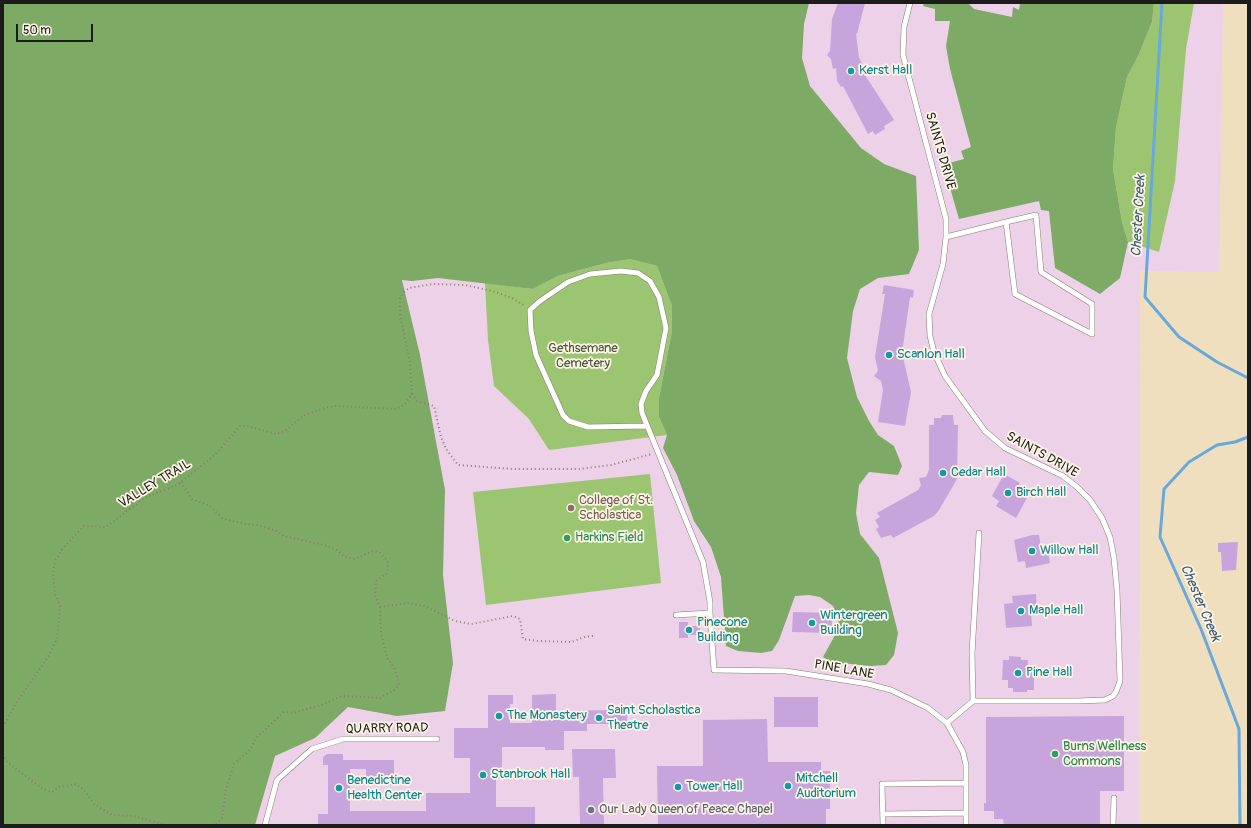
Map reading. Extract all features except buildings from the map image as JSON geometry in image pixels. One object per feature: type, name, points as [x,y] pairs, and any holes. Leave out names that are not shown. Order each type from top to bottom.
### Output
[{"type":"lane","name":"SAINTS DRIVE","points":[[910,3],[904,27],[903,55],[906,72],[942,199],[946,219],[943,264],[929,314],[930,336],[938,364],[974,417],[994,440],[1005,448],[1063,476],[1077,486],[1090,500],[1102,518],[1110,537],[1118,590],[1120,681],[1113,696],[1105,700],[973,701]]},
{"type":"lane","points":[[946,237],[1006,222],[1036,215],[1041,272],[1092,304],[1092,334],[1015,294],[1006,222]]},
{"type":"lane","points":[[646,426],[588,427],[569,421],[563,415],[536,355],[531,331],[530,310],[540,301],[568,282],[590,274],[621,271],[638,273],[650,281],[659,297],[666,328],[657,375],[646,391],[641,404],[646,426],[703,562],[710,602],[710,613],[676,615]]},
{"type":"lane","points":[[947,723],[973,701],[972,653],[979,533]]},
{"type":"lane","name":"PINE LANE","points":[[710,613],[714,670],[786,671],[868,684],[910,698],[928,708],[947,723],[963,752],[966,765],[966,825]]},
{"type":"lane","name":"QUARRY ROAD","points":[[265,825],[277,780],[312,749],[343,739],[437,740]]},
{"type":"lane","points":[[883,825],[884,814],[882,784],[965,783]]},
{"type":"lane","points":[[1113,825],[1114,798]]},
{"type":"lane","points":[[884,814],[965,813]]},
{"type":"path","points":[[530,310],[514,299],[496,292],[465,285],[433,284],[409,288],[404,292],[400,299],[400,316],[410,362],[412,394],[417,401],[434,406],[441,436],[446,449],[458,465],[513,469],[579,469],[610,465],[657,453]]},
{"type":"path","name":"VALLEY TRAIL","points":[[3,727],[15,706],[48,657],[57,639],[60,605],[55,594],[53,573],[55,561],[63,548],[84,526],[106,527],[146,497],[180,482],[215,455],[240,426],[246,426],[276,434],[285,431],[303,416],[321,409],[334,406],[397,409],[405,404],[412,394]]},
{"type":"path","points":[[180,482],[192,499],[210,506],[222,518],[246,524],[258,525],[269,528],[284,536],[324,545],[335,549],[345,557],[355,559],[373,551],[380,552],[387,560],[388,567],[387,572],[376,581],[375,596],[380,607],[381,633],[385,643],[387,658],[395,669],[399,685],[393,691],[380,698],[342,696],[321,706],[293,713],[284,712],[256,738],[250,750],[234,764],[226,788],[222,818],[218,823],[212,825]]},
{"type":"path","points":[[380,607],[407,603],[424,606],[455,621],[471,624],[513,616],[520,619],[523,639],[572,642],[584,637],[592,636]]},
{"type":"path","points":[[3,754],[6,761],[43,789],[52,792],[59,787],[76,784],[85,791],[94,804],[108,813],[134,816],[165,825],[181,825]]},
{"type":"shaded area","name":"College of St. Scholastica","points":[[738,3],[1223,3],[1219,272],[1140,271],[1139,825],[3,825],[3,246]]},
{"type":"green space","points":[[3,3],[809,3],[804,24],[802,58],[810,86],[861,148],[884,164],[916,176],[919,250],[909,274],[878,278],[860,289],[853,311],[847,358],[857,397],[869,421],[878,435],[894,446],[902,466],[898,475],[869,472],[859,485],[856,513],[860,534],[879,558],[898,633],[894,655],[886,665],[870,666],[831,662],[823,657],[834,637],[839,620],[833,606],[820,597],[809,595],[795,596],[779,640],[772,651],[761,653],[738,651],[726,646],[721,577],[711,547],[694,521],[677,475],[663,448],[667,435],[659,417],[659,398],[672,331],[672,306],[657,266],[630,259],[606,263],[558,276],[533,289],[438,278],[412,281],[402,280],[420,355],[445,490],[443,575],[453,663],[445,711],[397,716],[348,707],[315,738],[275,756],[255,825],[3,825]]},
{"type":"green space","points":[[924,3],[968,3],[974,9],[1012,17],[1013,7],[1019,10],[1020,3],[1154,3],[1152,22],[1139,54],[1127,77],[1116,127],[1113,169],[1122,222],[1128,242],[1120,278],[1100,294],[1055,268],[1049,211],[1041,210],[1039,201],[959,219],[945,170],[949,163],[964,159],[961,151],[971,147],[950,69],[946,46],[950,21],[935,21],[935,9],[923,6]]},
{"type":"green space","points":[[1154,3],[1194,3],[1186,49],[1175,181],[1159,252],[1128,242],[1122,222],[1113,169],[1116,127],[1127,77],[1139,54],[1152,22]]},
{"type":"green space","name":"Gethsemane Cemetery","points":[[630,259],[657,266],[672,306],[672,331],[659,398],[659,417],[667,435],[549,450],[529,419],[494,386],[488,340],[485,283],[533,289],[558,276],[606,263]]},
{"type":"green space","name":"Harkins Field","points":[[650,474],[661,583],[486,605],[473,492]]},
{"type":"waterway","name":"Chester Creek","points":[[1162,3],[1145,297],[1179,337],[1217,362],[1248,378]]},
{"type":"waterway","name":"Chester Creek","points":[[1240,825],[1239,729],[1201,629],[1160,537],[1164,489],[1189,462],[1217,445],[1235,442],[1248,437]]},
{"type":"place","name":"Kerst Hall","points":[[851,71]]},
{"type":"place","name":"Scanlon Hall","points":[[889,355]]},
{"type":"place","name":"Cedar Hall","points":[[943,473]]},
{"type":"place","name":"Birch Hall","points":[[1008,493]]},
{"type":"place","name":"College of St. Scholastica","points":[[571,508]]},
{"type":"place","name":"Harkins Field","points":[[567,538]]},
{"type":"place","name":"Willow Hall","points":[[1032,551]]},
{"type":"place","name":"Maple Hall","points":[[1021,611]]},
{"type":"place","name":"Wintergreen Building","points":[[812,623]]},
{"type":"place","name":"Pinecone Building","points":[[689,630]]},
{"type":"place","name":"Pine Hall","points":[[1018,673]]},
{"type":"place","name":"The Monastery","points":[[499,716]]},
{"type":"place","name":"Saint Scholastica Theatre","points":[[599,718]]},
{"type":"place","name":"Burns Wellness Commons","points":[[1055,754]]},
{"type":"place","name":"Stanbrook Hall","points":[[483,775]]},
{"type":"place","name":"Mitchell Auditorium","points":[[788,786]]},
{"type":"place","name":"Tower Hall","points":[[678,787]]},
{"type":"place","name":"Benedictine Health Center","points":[[339,788]]},
{"type":"place","name":"Our Lady Queen of Peace Chapel","points":[[591,810]]}]
